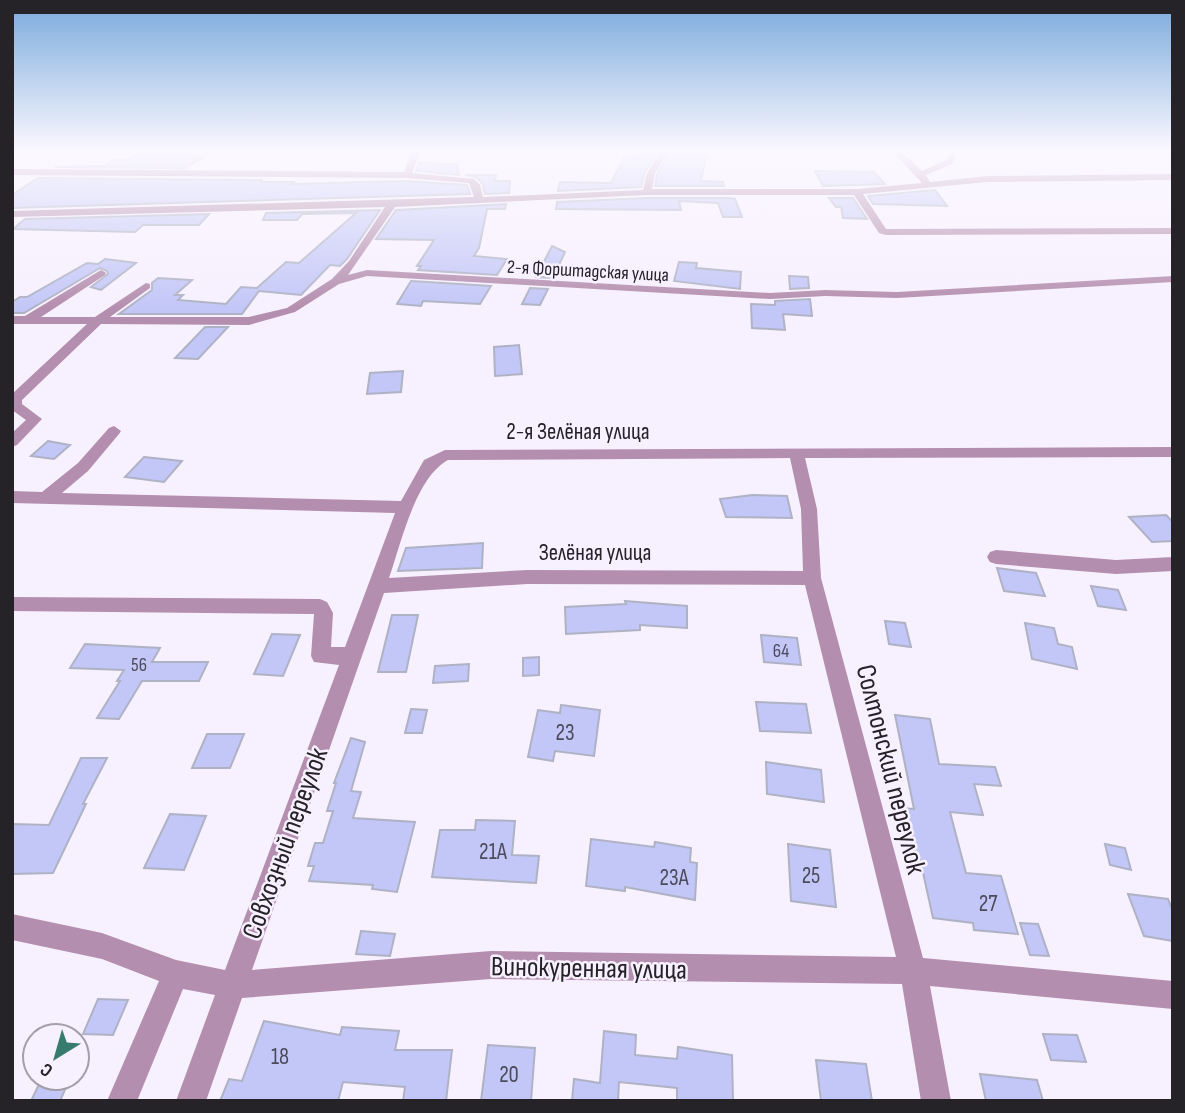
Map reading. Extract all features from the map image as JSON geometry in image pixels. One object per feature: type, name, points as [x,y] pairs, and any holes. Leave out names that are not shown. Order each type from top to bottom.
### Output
[{"type":"street","points":[[12,214],[392,204]]},
{"type":"street","points":[[335,282],[353,263],[392,204]]},
{"type":"street","points":[[865,204],[882,231],[886,232],[1173,232]]},
{"type":"street","points":[[28,320],[101,273]]},
{"type":"street","name":"2-я Форштадская улица","points":[[12,320],[249,321],[291,310],[335,282],[359,274],[770,296],[825,293],[897,295],[1173,279]]},
{"type":"street","points":[[12,442],[34,419],[15,406],[15,399],[97,320],[146,286]]},
{"type":"street","points":[[47,497],[83,467],[114,431]]},
{"type":"street","name":"Солтонский переулок","points":[[796,452],[809,509],[812,578],[913,971],[936,1101]]},
{"type":"street","name":"2-я Зелёная улица","points":[[377,586],[406,506],[429,464],[445,455],[1173,452]]},
{"type":"street","points":[[12,497],[365,508],[406,506]]},
{"type":"street","points":[[996,557],[1116,567],[1173,564]]},
{"type":"street","name":"Зелёная улица","points":[[377,586],[527,577],[812,578]]},
{"type":"street","name":"Совхозный переулок","points":[[191,1101],[377,586]]},
{"type":"street","points":[[12,604],[320,607],[324,613],[321,656],[351,656]]},
{"type":"street","name":"Винокуренная улица","points":[[12,927],[102,946],[176,974],[233,985],[491,965],[913,971],[1173,995]]},
{"type":"street","points":[[122,1101],[176,974]]},
{"type":"building","points":[[12,204],[145,204],[12,208]]},
{"type":"building","points":[[506,204],[505,209],[487,209],[479,248],[474,256],[507,259],[497,275],[418,270],[421,266],[417,266],[434,240],[376,239],[396,210]]},
{"type":"building","points":[[557,204],[680,204],[681,210],[556,209]]},
{"type":"building","points":[[718,204],[737,204],[742,217],[723,217]]},
{"type":"building","points":[[834,204],[857,204],[867,219],[843,218],[841,207]]},
{"type":"building","points":[[873,204],[945,204],[947,206]]},
{"type":"building","points":[[380,210],[347,259],[340,266],[330,265],[301,295],[259,291],[242,314],[119,314],[152,290],[152,283],[158,278],[192,280],[175,295],[183,295],[178,300],[226,304],[241,287],[257,288],[286,262],[299,263],[356,213],[302,214],[297,220],[263,220],[266,213]]},
{"type":"building","points":[[209,214],[199,225],[143,225],[135,232],[13,229],[25,219]]},
{"type":"building","points":[[552,246],[565,252],[553,278],[536,277]]},
{"type":"building","points":[[105,259],[136,263],[101,290],[91,287],[108,274],[100,268],[24,313],[12,313],[12,302],[20,297],[27,297],[87,263],[98,264]]},
{"type":"building","points":[[679,262],[697,263],[696,268],[741,272],[740,289],[674,281]]},
{"type":"building","points":[[789,276],[808,277],[809,288],[790,289]]},
{"type":"building","points":[[411,281],[491,286],[480,304],[423,301],[421,306],[397,304]]},
{"type":"building","points":[[530,288],[548,289],[540,305],[522,304]]},
{"type":"building","points":[[810,299],[812,316],[783,314],[785,330],[752,328],[751,304],[775,305],[775,301]]},
{"type":"building","points":[[205,327],[228,327],[198,359],[175,358]]},
{"type":"building","points":[[519,345],[522,374],[495,376],[494,347]]},
{"type":"building","points":[[403,371],[401,392],[367,394],[370,373]]},
{"type":"building","points":[[48,441],[70,445],[54,459],[31,456]]},
{"type":"building","points":[[144,457],[182,461],[164,482],[125,477]]},
{"type":"building","points":[[752,495],[787,496],[792,518],[726,517],[720,499]]},
{"type":"building","points":[[1166,515],[1173,522],[1173,541],[1152,542],[1129,517]]},
{"type":"building","points":[[483,543],[482,568],[398,571],[406,548]]},
{"type":"building","points":[[997,568],[1036,573],[1045,596],[1004,591]]},
{"type":"building","points":[[1091,586],[1118,590],[1126,610],[1098,606]]},
{"type":"building","points":[[625,601],[687,606],[687,628],[640,625],[640,630],[566,634],[565,607],[626,604]]},
{"type":"building","points":[[392,615],[418,615],[406,672],[378,672]]},
{"type":"building","points":[[885,621],[905,623],[911,647],[889,644]]},
{"type":"building","points":[[1025,623],[1054,628],[1058,644],[1072,647],[1077,669],[1032,659]]},
{"type":"building","points":[[272,634],[300,635],[283,676],[254,674]]},
{"type":"building","points":[[761,635],[797,638],[801,665],[764,662]]},
{"type":"building","points":[[85,644],[160,648],[152,662],[208,662],[199,681],[142,681],[119,719],[97,718],[124,670],[70,668]]},
{"type":"building","points":[[539,657],[539,675],[523,676],[523,658]]},
{"type":"building","points":[[469,664],[468,681],[433,683],[435,666]]},
{"type":"building","points":[[756,702],[806,704],[811,733],[760,731]]},
{"type":"building","points":[[561,705],[600,710],[594,756],[555,751],[553,761],[528,757],[538,710],[560,713]]},
{"type":"building","points":[[411,709],[427,710],[422,733],[405,733]]},
{"type":"building","points":[[895,715],[930,719],[939,764],[995,767],[1001,786],[974,784],[983,815],[950,812],[966,873],[1001,876],[1018,934],[974,930],[973,923],[933,918],[920,859],[913,858],[901,808],[914,809]]},
{"type":"building","points":[[207,734],[244,734],[230,768],[192,768]]},
{"type":"building","points":[[351,738],[365,742],[351,791],[361,792],[353,818],[415,822],[397,892],[372,889],[373,885],[309,881],[314,866],[308,866],[315,843],[323,843],[333,811],[327,811],[334,783]]},
{"type":"building","points":[[81,758],[107,758],[83,804],[86,804],[53,873],[12,874],[12,824],[49,825]]},
{"type":"building","points":[[766,762],[821,770],[824,802],[767,794]]},
{"type":"building","points":[[170,814],[206,816],[184,870],[144,868]]},
{"type":"building","points":[[476,820],[515,821],[512,855],[539,856],[536,883],[432,877],[440,830],[475,830]]},
{"type":"building","points":[[591,839],[654,847],[655,842],[691,848],[690,862],[697,863],[695,900],[625,887],[625,891],[586,886]]},
{"type":"building","points":[[788,844],[830,850],[836,907],[791,901]]},
{"type":"building","points":[[1105,844],[1125,848],[1131,870],[1110,865]]},
{"type":"building","points":[[1128,894],[1168,899],[1173,911],[1173,941],[1144,936]]},
{"type":"building","points":[[1020,923],[1038,924],[1049,956],[1030,955]]},
{"type":"building","points":[[361,931],[395,934],[390,956],[356,954]]},
{"type":"building","points":[[98,999],[128,1000],[113,1035],[91,1034],[91,1022],[88,1022]]},
{"type":"building","points":[[264,1021],[340,1035],[342,1027],[399,1031],[395,1050],[452,1050],[446,1101],[403,1101],[405,1087],[343,1082],[338,1101],[220,1101],[229,1079],[242,1081]]},
{"type":"building","points":[[604,1031],[636,1035],[635,1055],[677,1059],[678,1047],[732,1055],[733,1101],[677,1101],[677,1088],[619,1082],[618,1101],[572,1101],[574,1079],[600,1083]]},
{"type":"building","points":[[1043,1034],[1077,1035],[1086,1062],[1051,1060]]},
{"type":"building","points":[[488,1045],[535,1048],[531,1101],[481,1101]]},
{"type":"building","points":[[816,1060],[866,1064],[872,1101],[821,1101]]},
{"type":"building","points":[[980,1074],[1037,1080],[1043,1101],[986,1101]]},
{"type":"building","points":[[35,1092],[64,1092],[60,1101],[31,1101]]}]
